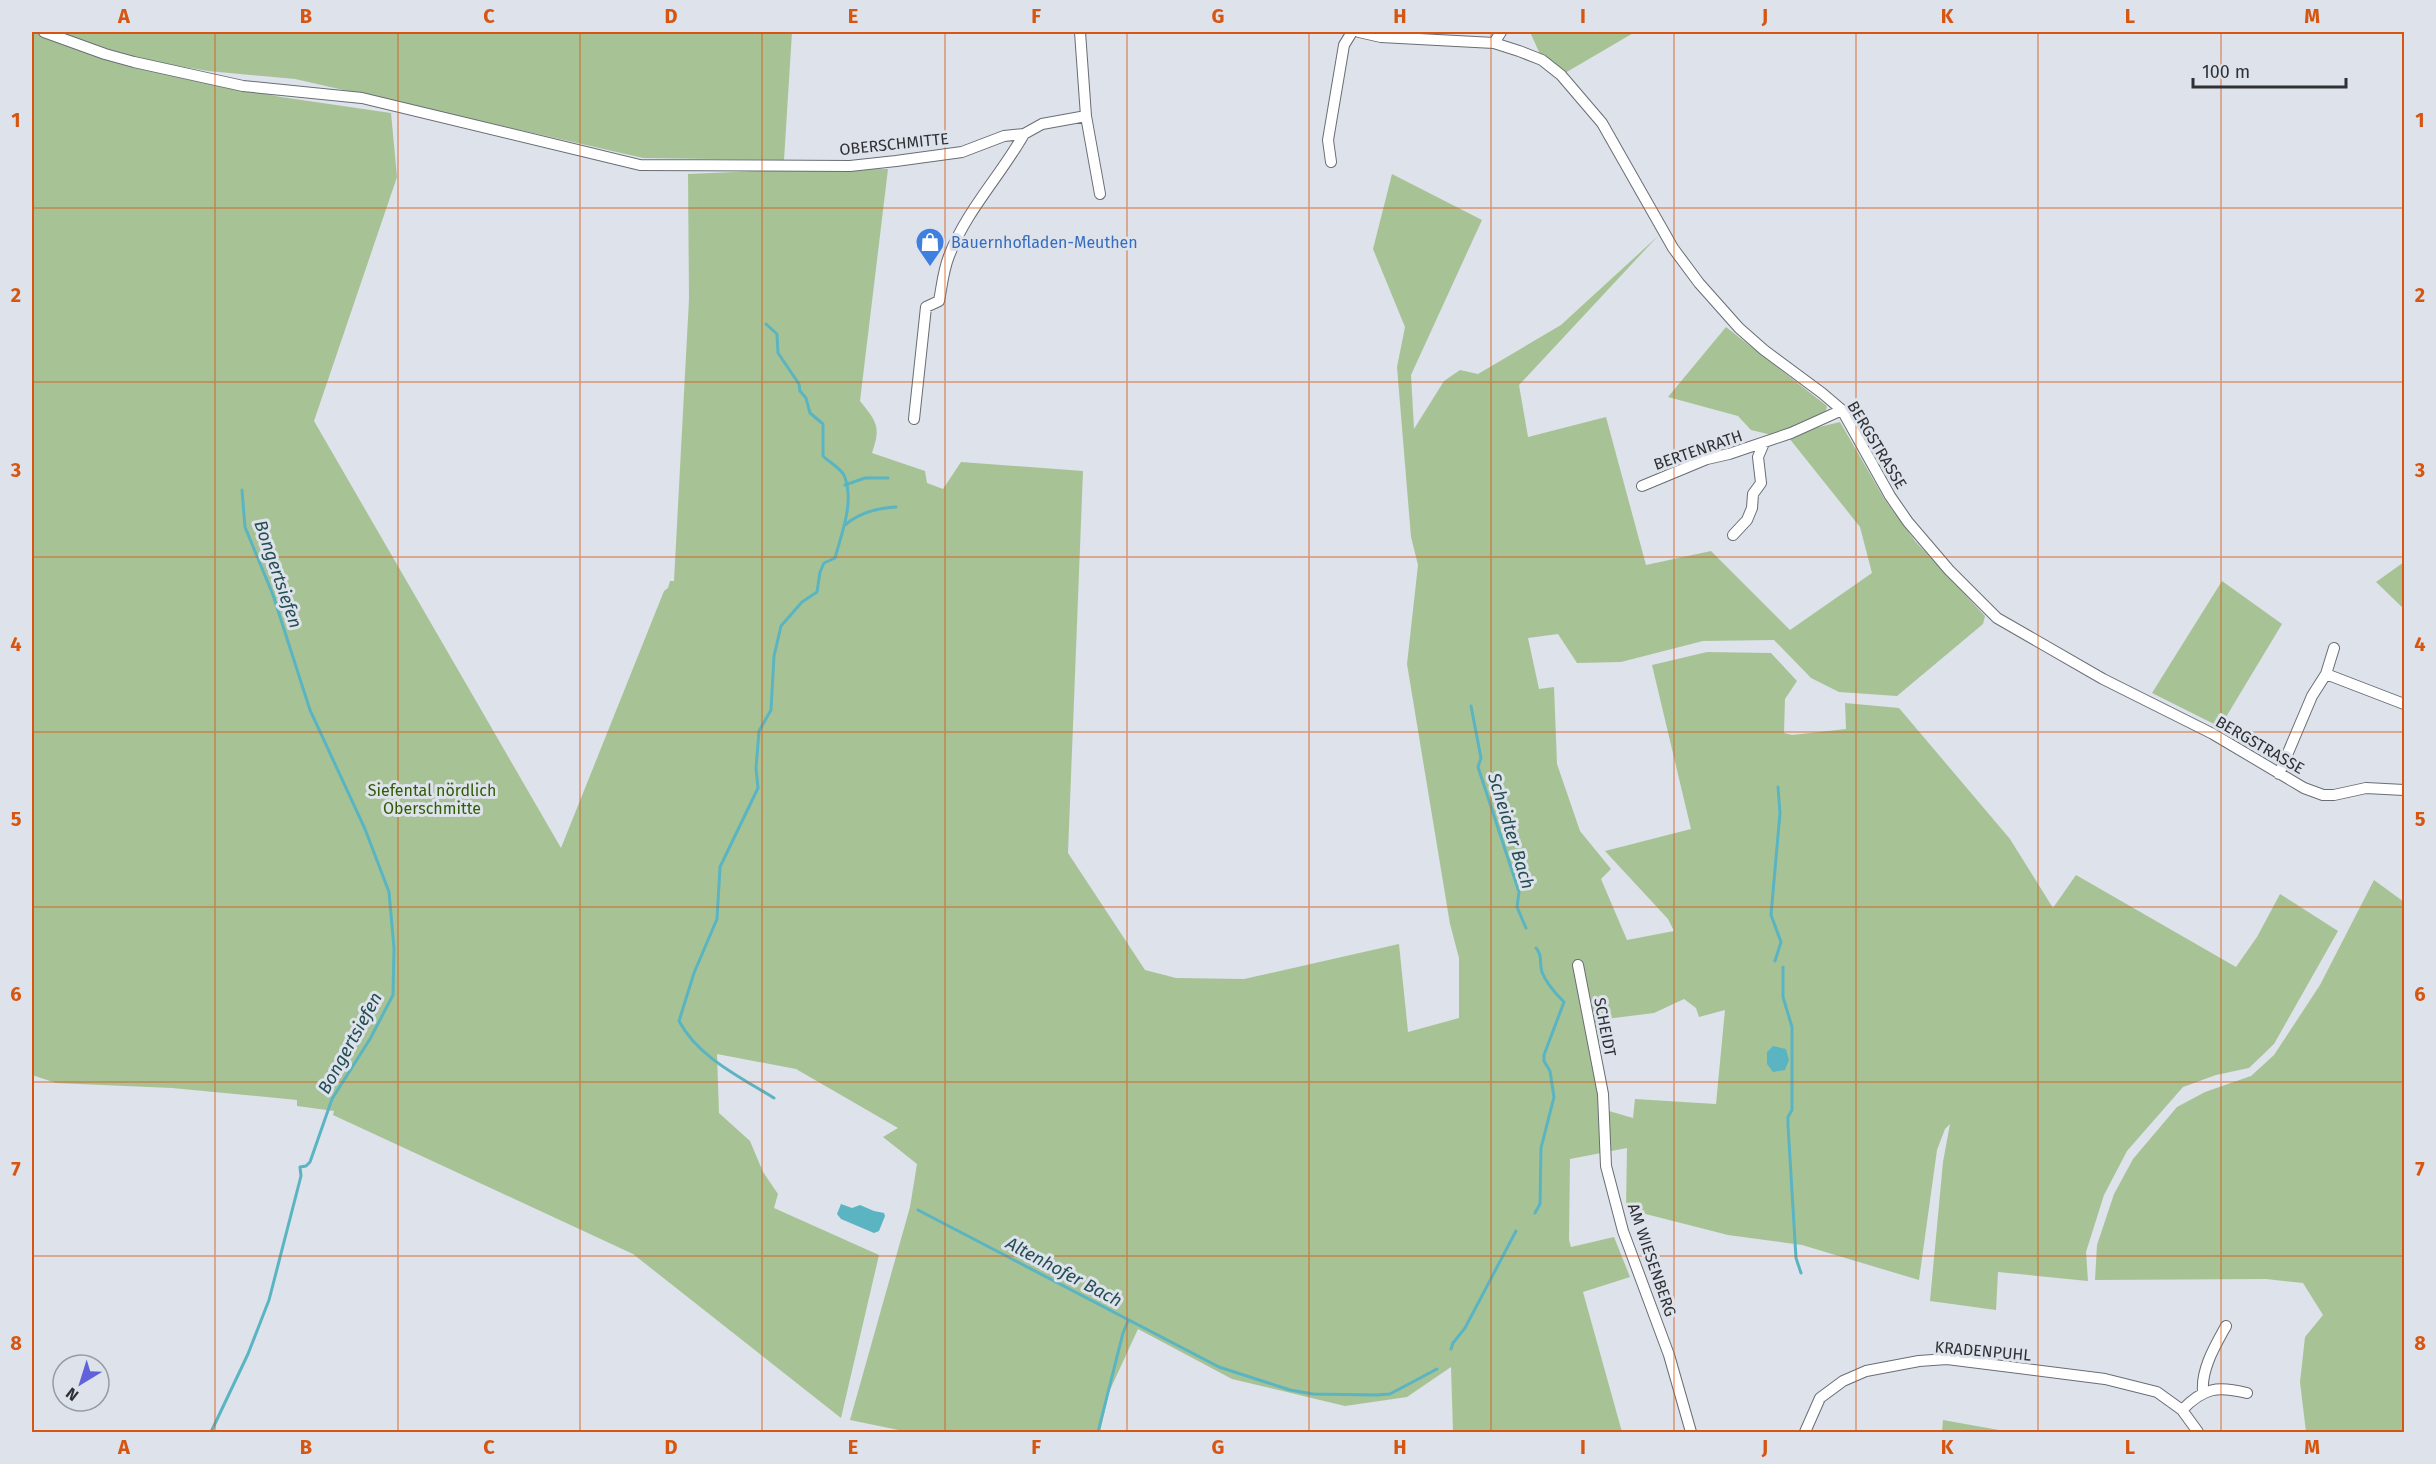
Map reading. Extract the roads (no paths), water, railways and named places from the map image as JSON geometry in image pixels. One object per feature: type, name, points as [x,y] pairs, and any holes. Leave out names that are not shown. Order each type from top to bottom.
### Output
[{"type":"street","name":"OBERSCHMITTE","points":[[44,32],[134,63],[243,86],[362,98],[640,165],[850,166],[896,161],[962,152],[1004,136],[1024,134],[1042,124],[1086,116]]},
{"type":"street","points":[[1080,32],[1086,116],[1100,194]]},
{"type":"street","points":[[1331,162],[1328,140],[1344,45],[1352,32]]},
{"type":"street","name":"BERGSTRASSE","points":[[1359,32],[1382,37],[1494,44],[1542,60],[1562,75],[1602,123],[1673,248],[1711,298],[1739,328],[1764,350],[1842,410],[1890,496],[1908,522],[1949,570],[1997,618],[2103,679],[2213,734],[2304,788],[2323,795],[2374,787],[2404,790]]},
{"type":"street","points":[[1494,44],[1501,32]]},
{"type":"street","points":[[914,419],[926,307],[939,301],[949,257],[960,230],[1024,134]]},
{"type":"street","name":"BERTENRATH","points":[[1642,486],[1699,462],[1791,434],[1842,410]]},
{"type":"street","name":"BERTENRATH","points":[[1732,535],[1747,520],[1752,508],[1753,494],[1761,483],[1758,457],[1764,443]]},
{"type":"street","points":[[2279,774],[2312,696],[2326,674],[2334,648]]},
{"type":"street","points":[[2326,674],[2404,704]]},
{"type":"street","name":"SCHEIDT","points":[[1578,965],[1603,1094]]},
{"type":"street","name":"AM WIESENBERG","points":[[1603,1094],[1606,1166],[1623,1231],[1669,1355],[1691,1432]]},
{"type":"street","points":[[2203,1392],[2202,1385],[2210,1357],[2226,1326]]},
{"type":"street","name":"KRADENPUHL","points":[[1805,1432],[1820,1398],[1843,1381],[1866,1371],[1919,1361],[1947,1359],[2105,1379],[2157,1392],[2182,1410],[2198,1432]]},
{"type":"street","points":[[2182,1410],[2203,1392],[2223,1388],[2247,1393]]},
{"type":"water","points":[[1773,1046],[1786,1049],[1789,1060],[1785,1070],[1773,1072],[1767,1064],[1767,1052]]},
{"type":"water","points":[[841,1204],[852,1208],[860,1205],[884,1213],[879,1231],[874,1233],[841,1219],[837,1214]]},
{"type":"waterway","name":"Altenhofer Bach","points":[[766,324],[777,334],[778,353],[799,384],[810,413],[823,424],[823,456],[844,475],[848,506],[835,558],[824,563],[817,592],[802,602],[781,626],[774,656],[771,710],[759,731],[756,768],[758,788],[720,867],[717,919],[694,973],[679,1021],[687,1034],[708,1056],[774,1098]]},
{"type":"waterway","points":[[845,485],[865,478],[888,478]]},
{"type":"waterway","name":"Bongertsiefen","points":[[211,1432],[248,1354],[269,1300],[301,1176],[300,1167],[310,1162],[332,1099],[370,1039],[393,995],[394,948],[389,892],[365,829],[310,710],[273,595],[245,527],[242,490]]},
{"type":"waterway","points":[[845,525],[869,512],[896,507]]},
{"type":"waterway","name":"Scheidter Bach","points":[[1471,706],[1481,758],[1478,767],[1519,892],[1517,907],[1526,928]]},
{"type":"waterway","points":[[1775,961],[1781,942],[1771,915],[1780,813],[1778,787]]},
{"type":"waterway","name":"Scheidter Bach","points":[[1535,1213],[1540,1204],[1541,1148],[1554,1097],[1550,1071],[1544,1061],[1544,1055],[1564,1002],[1544,976],[1536,948]]},
{"type":"waterway","points":[[1783,967],[1783,997],[1792,1027],[1792,1110],[1788,1117],[1788,1125],[1796,1258],[1801,1273]]},
{"type":"waterway","name":"Scheidter Bach","points":[[918,1210],[1219,1367],[1290,1390],[1313,1394],[1390,1394],[1437,1369]]},
{"type":"waterway","name":"Scheidter Bach","points":[[1451,1349],[1465,1328],[1516,1231]]},
{"type":"waterway","name":"Altenhofer Bach","points":[[1098,1432],[1128,1321]]},
{"type":"place","name":"Bauernhofladen-Meuthen","points":[[930,268]]},
{"type":"park label","name":"Siefental nördlich Oberschmitte","points":[[432,799]]}]
